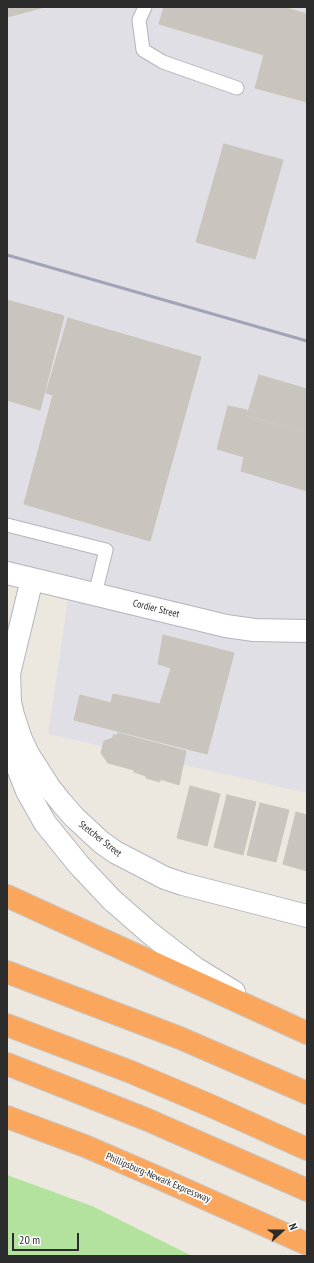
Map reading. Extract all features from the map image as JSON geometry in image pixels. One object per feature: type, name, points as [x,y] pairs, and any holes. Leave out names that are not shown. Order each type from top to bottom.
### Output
[{"type":"highway","points":[[7,896],[307,1033]]},
{"type":"highway","points":[[7,972],[180,1038],[307,1093]]},
{"type":"highway","points":[[7,1025],[138,1075],[307,1149]]},
{"type":"highway","points":[[7,1064],[148,1120],[307,1190]]},
{"type":"highway","name":"Phillipsburg-Newark Expressway","points":[[7,1117],[85,1146],[307,1244]]},
{"type":"main road","name":"Cordier Street","points":[[7,573],[226,626],[254,630],[307,630]]},
{"type":"main road","name":"Stetcher Street","points":[[32,579],[8,676],[10,702],[21,740],[28,754],[45,782],[61,802],[74,817],[101,842],[115,852],[165,878],[307,916]]},
{"type":"main road","points":[[7,726],[14,758],[27,791],[45,823],[92,880],[132,918],[195,968],[307,1033]]},
{"type":"lane","points":[[145,7],[139,20],[143,50],[162,62],[237,88]]},
{"type":"lane","points":[[7,525],[106,550],[95,594]]},
{"type":"shaded area","points":[[7,7],[307,7],[307,793],[48,734],[69,592],[7,576]]},
{"type":"green space","points":[[7,1175],[92,1206],[192,1256],[7,1256]]},
{"type":"building","points":[[7,7],[45,7],[7,17]]},
{"type":"building","points":[[164,7],[185,7],[191,9],[192,7],[283,7],[307,14],[307,102],[255,88],[264,55],[159,24]]},
{"type":"building","points":[[224,144],[283,160],[255,259],[196,242]]},
{"type":"building","points":[[7,300],[64,316],[40,410],[7,400]]},
{"type":"building","points":[[68,318],[201,357],[150,541],[24,504],[53,395],[46,393]]},
{"type":"building","points":[[259,375],[307,389],[307,433],[247,415]]},
{"type":"building","points":[[228,406],[247,410],[246,416],[307,434],[307,491],[241,471],[244,457],[217,449]]},
{"type":"building","points":[[163,635],[234,653],[207,754],[74,720],[80,695],[111,703],[113,694],[160,704],[171,668],[158,664]]},
{"type":"building","points":[[118,733],[186,751],[179,785],[160,779],[160,782],[146,778],[146,776],[134,772],[134,770],[108,763],[101,753],[104,741],[113,738],[113,735],[117,735]]},
{"type":"building","points":[[190,786],[220,794],[207,846],[177,838]]},
{"type":"building","points":[[227,795],[256,802],[243,855],[214,847]]},
{"type":"building","points":[[260,803],[289,810],[276,862],[247,855]]},
{"type":"building","points":[[296,812],[307,815],[307,871],[283,864]]},
{"type":"railway","points":[[7,255],[307,341]]}]
